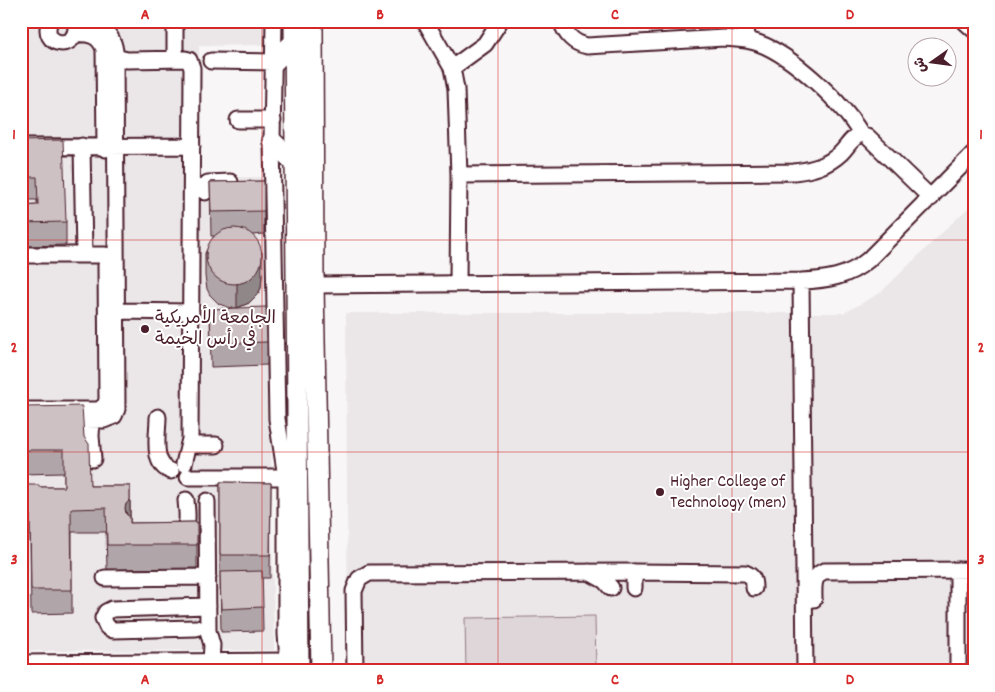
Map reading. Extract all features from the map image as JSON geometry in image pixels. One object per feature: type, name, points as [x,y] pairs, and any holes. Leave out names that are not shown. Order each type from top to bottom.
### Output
[{"type":"main road","points":[[294,21],[295,664]]},
{"type":"main road","points":[[313,21],[314,286],[321,671]]},
{"type":"main road","points":[[274,62],[294,42]]},
{"type":"main road","points":[[272,141],[295,163]]},
{"type":"street","points":[[50,21],[48,27],[49,35],[56,42],[68,42],[75,27]]},
{"type":"street","points":[[175,21],[175,59]]},
{"type":"street","points":[[21,663],[295,664],[286,643],[286,477],[277,419],[272,141],[274,21]]},
{"type":"street","points":[[425,21],[452,68],[456,88],[459,175],[458,283]]},
{"type":"street","points":[[452,68],[484,44],[500,21]]},
{"type":"street","points":[[561,21],[569,36],[580,45],[587,46],[724,38],[745,40],[773,50],[806,74],[834,99],[853,120],[861,134]]},
{"type":"street","points":[[745,40],[748,21]]},
{"type":"street","points":[[75,27],[94,25],[105,30],[112,40],[115,57],[106,255],[106,400],[104,413],[91,436],[93,459]]},
{"type":"street","points":[[21,421],[104,413],[117,406],[116,310],[110,146],[104,49],[99,40],[75,27]]},
{"type":"street","points":[[115,57],[127,60],[187,59],[192,65],[190,445],[181,471]]},
{"type":"street","points":[[211,61],[274,62]]},
{"type":"street","points":[[238,120],[273,120]]},
{"type":"street","points":[[459,175],[794,172],[812,170],[828,164],[842,152],[854,137],[861,134],[867,136],[931,198]]},
{"type":"street","points":[[21,146],[192,146]]},
{"type":"street","points":[[82,146],[84,255]]},
{"type":"street","points":[[314,286],[458,283],[801,281],[831,279],[860,268],[879,251],[974,153]]},
{"type":"street","points":[[205,192],[205,185],[208,183],[273,182]]},
{"type":"street","points":[[21,255],[106,255]]},
{"type":"street","points":[[801,281],[805,671]]},
{"type":"street","points":[[116,310],[191,312]]},
{"type":"street","points":[[21,410],[104,413]]},
{"type":"street","points":[[158,417],[158,461],[163,468],[181,471],[286,477]]},
{"type":"street","points":[[190,445],[216,445]]},
{"type":"street","points":[[158,532],[181,531],[186,525],[187,519],[186,500]]},
{"type":"street","points":[[207,501],[208,606],[202,629],[208,663]]},
{"type":"street","points":[[187,519],[207,518]]},
{"type":"street","points":[[816,671],[814,584],[817,574],[829,571],[964,573],[974,578]]},
{"type":"street","points":[[355,671],[354,591],[359,579],[363,575],[375,572],[745,573],[749,574],[754,580],[754,588]]},
{"type":"street","points":[[588,572],[605,581],[611,588]]},
{"type":"street","points":[[634,572],[634,588]]},
{"type":"street","points":[[957,671],[964,573]]},
{"type":"street","points":[[105,578],[208,577]]},
{"type":"street","points":[[202,629],[113,630],[107,627],[103,618],[106,612],[112,609],[208,606]]},
{"type":"shaded area","name":"الجامعة الأمريكية في رأس الخيمة","points":[[21,21],[265,21],[266,45],[199,46],[201,178],[267,177],[274,650],[21,651]]},
{"type":"shaded area","name":"Higher College of Technology (men)","points":[[974,202],[974,671],[348,671],[346,313],[844,313],[880,293]]},
{"type":"shaded area","points":[[595,616],[596,671],[466,671],[465,618]]},
{"type":"building","points":[[63,140],[66,222],[21,223],[21,206],[38,205],[37,177],[21,177],[21,141]]},
{"type":"building","points":[[264,181],[264,211],[211,212],[210,182]]},
{"type":"building","points":[[228,228],[240,228],[254,236],[262,250],[260,267],[254,276],[240,284],[228,284],[218,279],[211,272],[206,262],[206,250],[211,240],[218,233]]},
{"type":"building","points":[[266,307],[267,342],[211,344],[210,309]]},
{"type":"building","points":[[82,406],[84,437],[89,444],[90,486],[130,486],[130,500],[125,508],[126,514],[130,517],[130,523],[197,522],[197,545],[107,545],[106,508],[71,509],[72,590],[31,590],[30,511],[21,512],[21,485],[64,487],[64,450],[21,450],[21,407]]},
{"type":"building","points":[[220,482],[271,483],[270,555],[220,555]]},
{"type":"building","points":[[262,571],[263,607],[221,609],[220,572]]},
{"type":"place","name":"الجامعة الأمريكية في رأس الخيمة","points":[[145,329]]},
{"type":"place","name":"Higher College of Technology (men)","points":[[660,492]]}]
